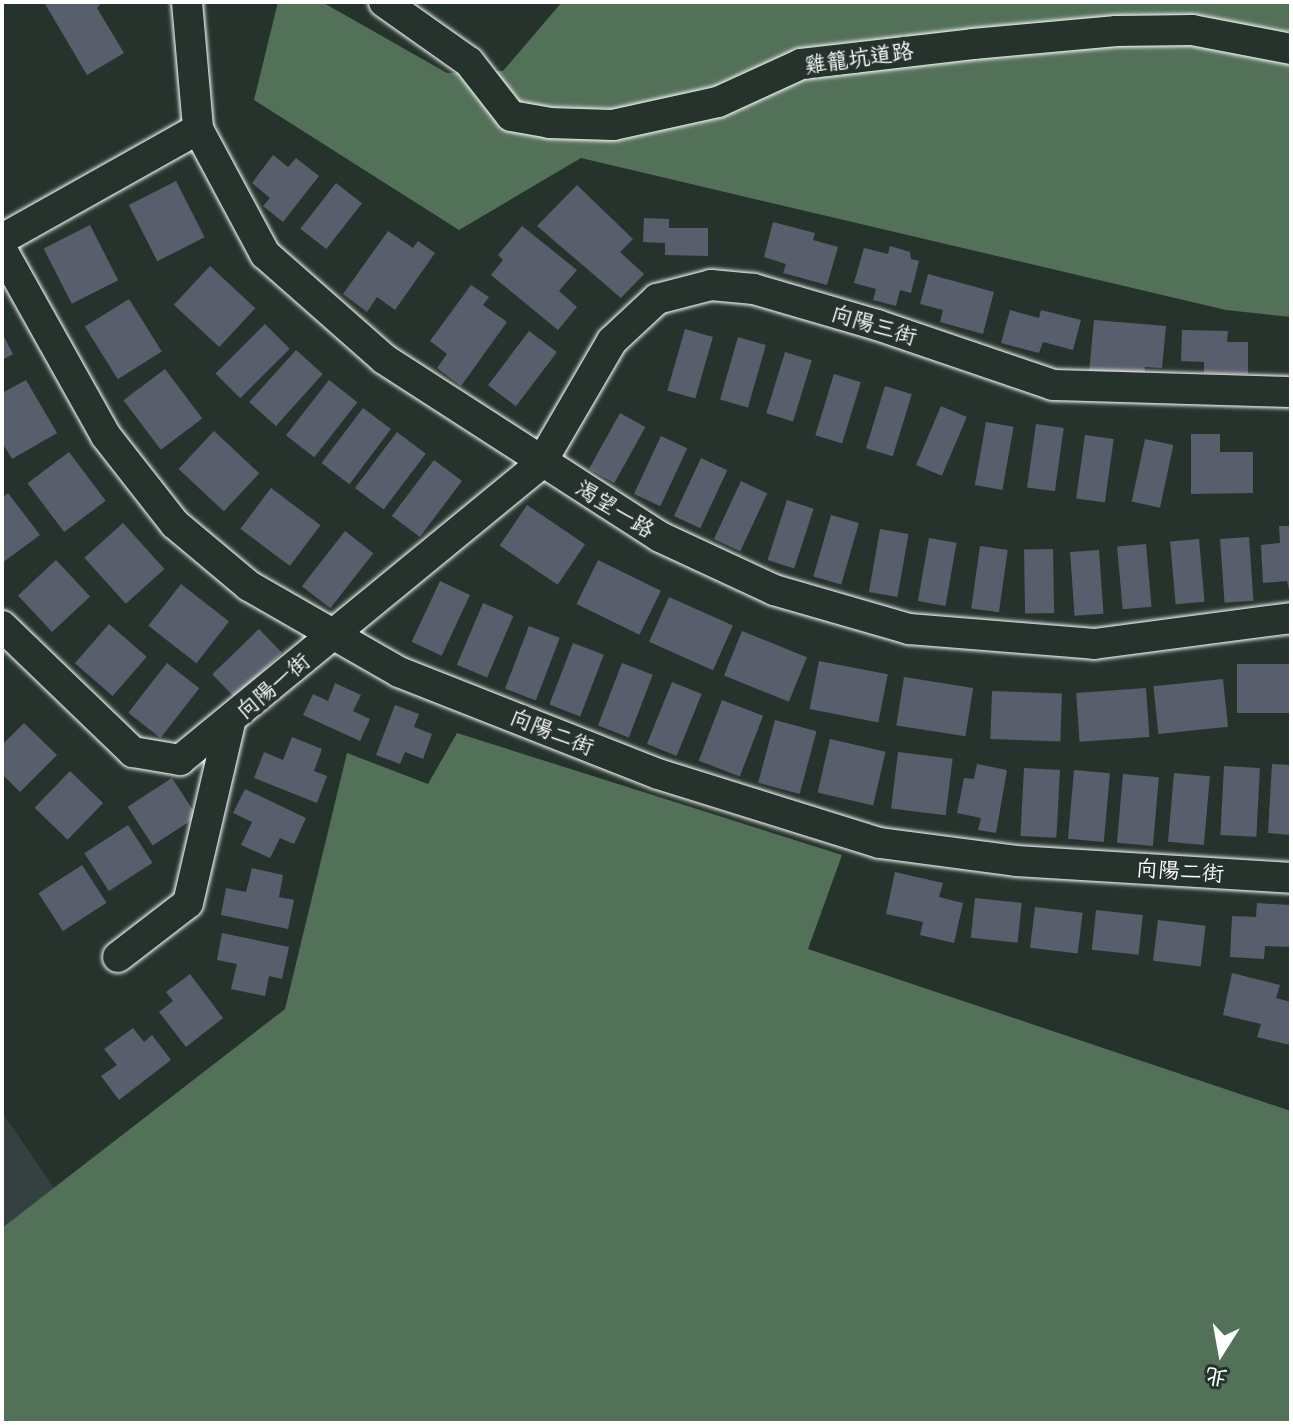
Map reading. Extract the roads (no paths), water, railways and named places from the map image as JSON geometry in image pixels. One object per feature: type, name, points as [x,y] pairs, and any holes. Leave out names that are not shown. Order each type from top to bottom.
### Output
[{"type":"street","name":"渴望一路","points":[[187,2],[198,129],[265,254],[384,359],[660,537],[774,590],[909,629],[1094,644],[1291,618]]},
{"type":"street","name":"雞籠坑道路","points":[[384,2],[469,62],[511,116],[549,123],[613,125],[718,102],[801,64],[973,44],[1116,31],[1192,30],[1291,49]]},
{"type":"street","points":[[2,239],[198,129]]},
{"type":"street","name":"向陽二街","points":[[2,250],[106,436],[175,524],[249,586],[399,672],[658,774],[880,843],[1016,861],[1291,878]]},
{"type":"street","name":"向陽三街","points":[[541,463],[612,341],[657,299],[711,285],[754,289],[877,325],[1053,385],[1291,392]]},
{"type":"street","name":"向陽一街","points":[[2,626],[133,752],[180,760],[230,722],[541,463]]},
{"type":"street","points":[[118,957],[188,903],[230,722]]}]
